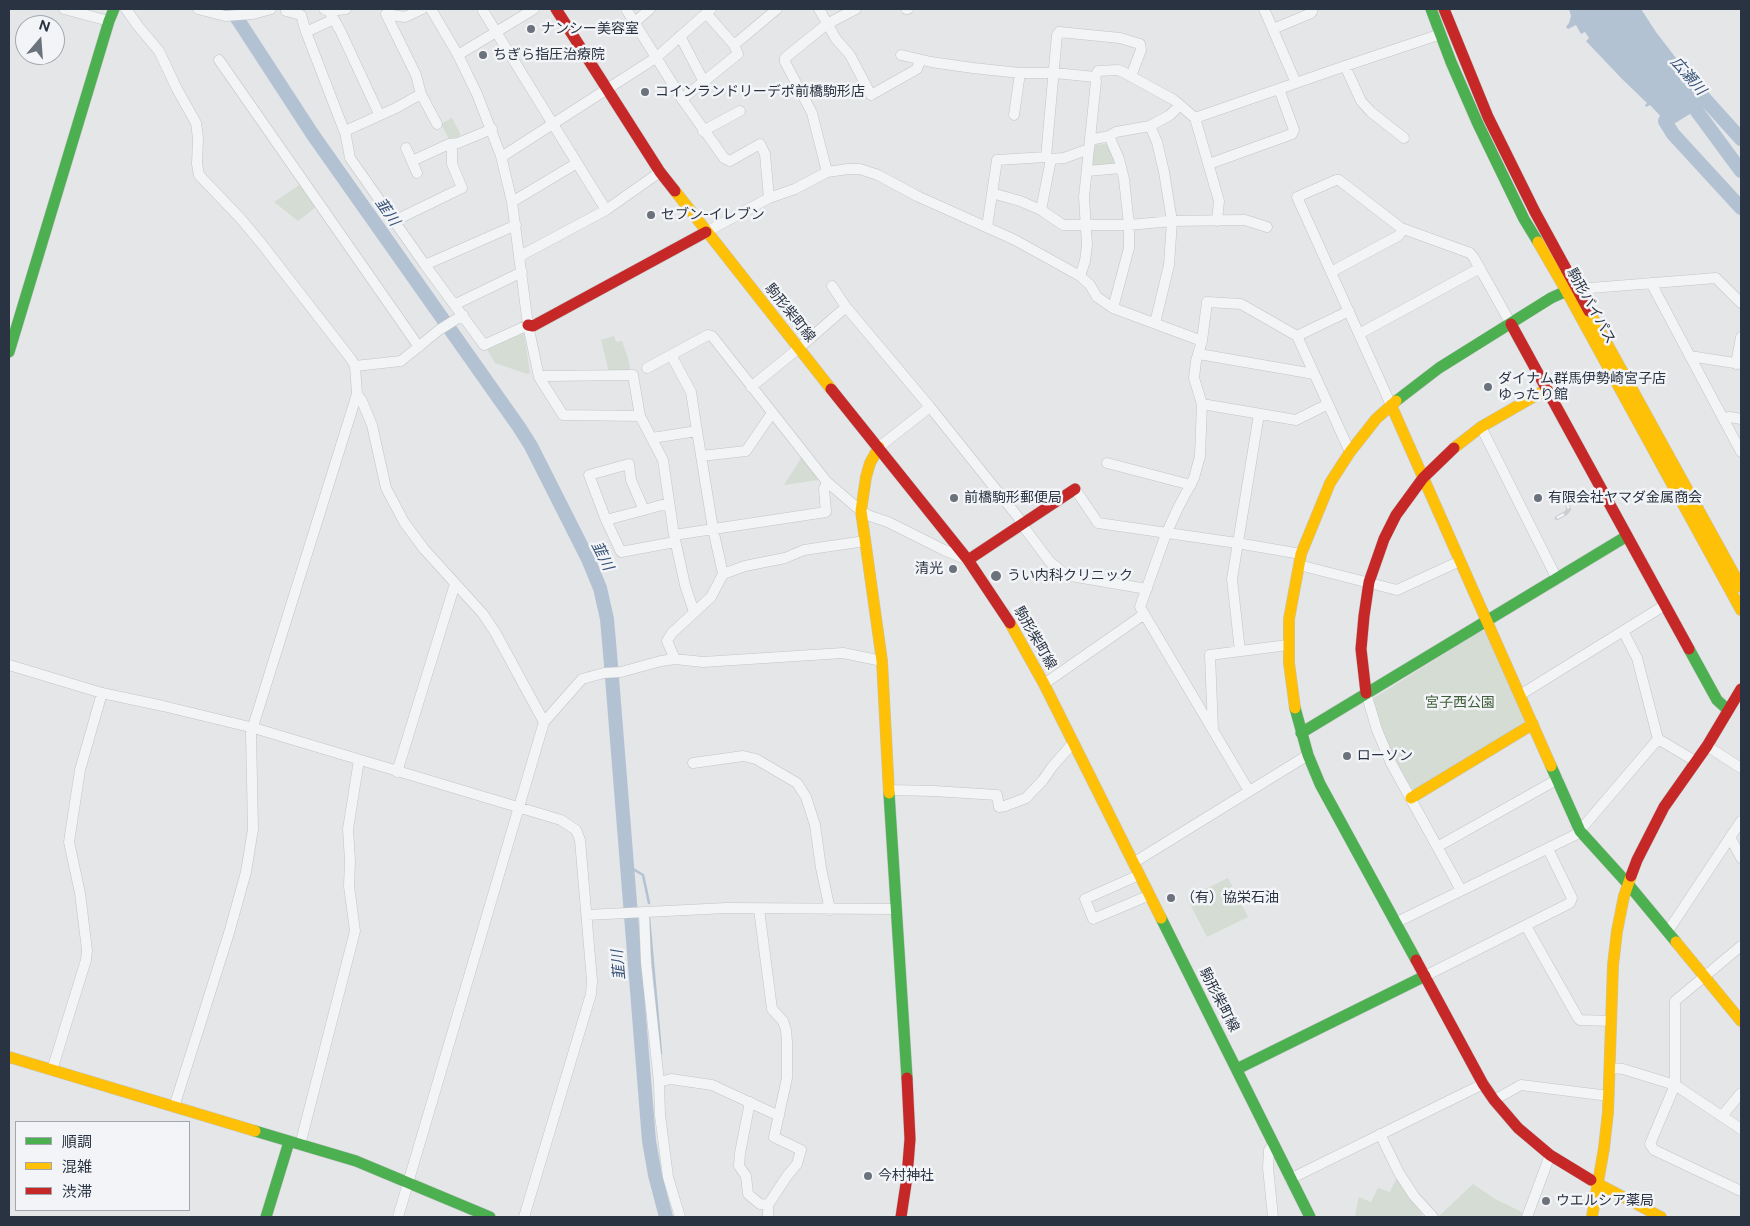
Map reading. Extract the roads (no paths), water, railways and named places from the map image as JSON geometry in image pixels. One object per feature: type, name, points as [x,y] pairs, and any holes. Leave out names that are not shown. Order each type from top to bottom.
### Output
[{"type":"street","points":[[64,9],[109,22]]},
{"type":"street","points":[[9,352],[114,9]]},
{"type":"street","points":[[126,9],[159,51],[196,123],[198,138],[197,164],[200,175],[242,219],[264,246],[355,366],[356,394],[250,737],[253,829],[246,872],[229,933],[174,1107]]},
{"type":"street","points":[[198,9],[225,16],[244,15],[271,9]]},
{"type":"street","points":[[286,9],[286,11],[301,15],[345,133],[350,158],[425,265],[456,304],[459,317],[484,345],[528,325],[534,326],[769,198],[795,189],[828,172],[848,169],[860,169],[870,172],[1014,240],[1080,276],[1090,284],[1097,297],[1113,308],[1202,341]]},
{"type":"street","points":[[306,32],[328,13],[346,9]]},
{"type":"street","points":[[382,11],[405,17],[422,9]]},
{"type":"street","points":[[430,9],[458,55],[477,94],[501,156],[512,202],[528,325],[540,378],[563,415],[640,416]]},
{"type":"street","points":[[482,9],[606,210]]},
{"type":"street","points":[[458,55],[534,9]]},
{"type":"street","name":"駒形柴町線","points":[[556,9],[660,172],[968,560],[1010,623],[1044,684],[1310,1217]]},
{"type":"street","points":[[626,9],[703,131],[724,158],[730,161],[760,144],[765,154],[769,198]]},
{"type":"street","points":[[635,22],[650,9]]},
{"type":"street","points":[[734,45],[777,9]]},
{"type":"street","points":[[818,9],[836,39],[850,55],[871,95],[917,68],[920,60]]},
{"type":"street","points":[[828,172],[812,113],[785,62],[785,58],[827,24],[856,9]]},
{"type":"street","points":[[1264,9],[1296,83]]},
{"type":"street","points":[[1273,29],[1309,14],[1312,12],[1312,9]]},
{"type":"street","name":"駒形バイパス","points":[[1431,9],[1478,124],[1520,210],[1573,291],[1741,587]]},
{"type":"street","name":"駒形バイパス","points":[[1444,9],[1488,117],[1573,291],[1741,610]]},
{"type":"street","points":[[382,11],[416,75],[421,94],[437,124]]},
{"type":"street","points":[[501,156],[658,57],[709,11],[734,45],[738,54],[682,99]]},
{"type":"street","points":[[328,13],[340,30],[379,114]]},
{"type":"street","points":[[1041,210],[1049,158],[1057,35],[1059,32],[1120,38],[1140,44],[1142,46],[1141,50],[1132,76]]},
{"type":"street","points":[[1195,118],[1440,34]]},
{"type":"street","points":[[680,36],[704,82]]},
{"type":"street","points":[[901,55],[920,60],[1020,73],[1054,73],[1095,77]]},
{"type":"street","points":[[219,60],[418,347]]},
{"type":"street","points":[[1346,66],[1361,101],[1404,138]]},
{"type":"street","points":[[1080,276],[1086,252],[1084,197],[1088,171],[1095,77],[1098,71],[1115,70],[1132,76],[1180,105],[1195,118],[1219,201],[1217,221]]},
{"type":"street","points":[[1014,115],[1020,73]]},
{"type":"street","points":[[1209,164],[1292,134],[1294,130],[1279,89]]},
{"type":"street","points":[[345,133],[345,131],[379,114],[396,108],[421,94]]},
{"type":"street","points":[[987,227],[997,160],[1064,158],[1116,132],[1150,126],[1170,115],[1180,105]]},
{"type":"street","points":[[703,131],[740,111]]},
{"type":"street","points":[[1150,126],[1157,142],[1164,172],[1172,221],[1168,265],[1155,323]]},
{"type":"street","points":[[412,161],[449,144],[458,143],[492,129]]},
{"type":"street","points":[[1109,136],[1120,159],[1129,225],[1129,248],[1113,308]]},
{"type":"street","points":[[394,221],[462,188],[452,164],[452,150],[449,144]]},
{"type":"street","points":[[406,148],[417,173]]},
{"type":"street","points":[[512,202],[577,163]]},
{"type":"street","points":[[1088,171],[1122,168]]},
{"type":"street","points":[[520,256],[606,210],[660,172]]},
{"type":"street","points":[[1728,710],[1716,700],[1628,536],[1470,253],[1398,227],[1339,180],[1297,197],[1580,831],[1628,884],[1741,1019]]},
{"type":"street","points":[[992,193],[1020,201],[1041,210],[1063,225],[1129,225],[1172,221],[1245,220],[1267,227]]},
{"type":"street","points":[[425,265],[516,226]]},
{"type":"street","points":[[1331,272],[1398,236],[1404,229]]},
{"type":"street","points":[[1359,334],[1480,268]]},
{"type":"street","points":[[456,304],[522,272]]},
{"type":"street","points":[[1661,1217],[1550,1155],[1518,1128],[1483,1084],[1320,784],[1308,755],[1292,695],[1288,645],[1292,597],[1300,559],[1330,483],[1350,452],[1376,419],[1439,368],[1551,298],[1573,291],[1716,278],[1741,303]]},
{"type":"street","points":[[1651,283],[1741,452]]},
{"type":"street","points":[[832,286],[846,307],[930,407],[1018,517],[1050,562],[1071,576],[1147,589]]},
{"type":"street","points":[[1249,791],[1140,607],[1166,534],[1191,485],[1200,456],[1202,404],[1194,378],[1196,361],[1202,341],[1207,302],[1241,304],[1297,336],[1350,452]]},
{"type":"street","points":[[751,387],[800,348],[846,307]]},
{"type":"street","points":[[1297,336],[1348,311]]},
{"type":"street","points":[[355,366],[401,361],[459,317]]},
{"type":"street","points":[[647,368],[708,335],[712,336],[827,482],[861,511],[968,560],[1075,489],[1098,523],[1237,543],[1300,559],[1397,590],[1460,561]]},
{"type":"street","points":[[1691,358],[1696,357],[1739,364],[1741,337]]},
{"type":"street","points":[[1198,354],[1314,374]]},
{"type":"street","points":[[671,356],[691,392],[723,574],[711,597],[672,633],[667,641],[675,660]]},
{"type":"street","points":[[540,378],[544,376],[633,375],[640,416],[662,460],[675,539],[685,585],[694,612]]},
{"type":"street","points":[[1460,890],[1391,763],[1366,693],[1362,649],[1369,582],[1380,548],[1396,515],[1423,478],[1447,454],[1481,427],[1547,389]]},
{"type":"street","points":[[356,394],[362,401],[372,425],[386,488],[404,522],[424,549],[483,614],[495,632],[544,722]]},
{"type":"street","points":[[1202,404],[1296,420],[1328,404]]},
{"type":"street","points":[[901,1217],[910,1139],[906,1050],[882,661],[861,511],[866,476],[870,463],[879,447],[930,407]]},
{"type":"street","points":[[701,456],[746,451],[772,413]]},
{"type":"street","points":[[1240,652],[1232,579],[1259,414]]},
{"type":"street","points":[[1723,418],[1741,418]]},
{"type":"street","points":[[1481,427],[1558,579]]},
{"type":"street","points":[[652,438],[697,430]]},
{"type":"street","points":[[1107,463],[1191,485]]},
{"type":"street","points":[[644,510],[631,480],[629,464],[589,476],[621,552],[714,529],[826,512],[824,489],[827,482]]},
{"type":"street","points":[[606,520],[669,504]]},
{"type":"street","points":[[1301,733],[1628,536]]},
{"type":"street","points":[[723,574],[745,566],[785,558],[804,550],[864,541]]},
{"type":"street","points":[[397,772],[456,584]]},
{"type":"street","points":[[1520,695],[1665,605]]},
{"type":"street","points":[[1044,684],[1143,615]]},
{"type":"street","points":[[1623,631],[1637,658],[1658,739],[1695,761]]},
{"type":"street","points":[[1213,731],[1210,655],[1288,645]]},
{"type":"street","points":[[398,1217],[544,722],[582,679],[604,673],[621,672],[660,661],[703,662],[843,653],[882,661]]},
{"type":"street","points":[[9,664],[102,693],[254,728],[560,820],[576,830],[580,840],[587,916],[592,981],[590,1002],[524,1217]]},
{"type":"street","points":[[1592,1217],[1604,1148],[1609,1096],[1614,950],[1628,884],[1650,831],[1664,807],[1707,746],[1741,689]]},
{"type":"street","points":[[52,1070],[86,960],[87,950],[80,893],[69,842],[80,770],[102,693]]},
{"type":"street","points":[[1410,798],[1533,724]]},
{"type":"street","points":[[1395,923],[1576,834],[1658,739]]},
{"type":"street","points":[[889,790],[996,795],[999,807],[1005,806],[1026,798],[1073,743]]},
{"type":"street","points":[[1707,746],[1741,768]]},
{"type":"street","points":[[1133,863],[1308,755]]},
{"type":"street","points":[[693,763],[743,756],[756,760],[797,784],[806,797],[815,825],[821,868],[830,910]]},
{"type":"street","points":[[266,1217],[295,1143],[355,931],[350,886],[348,829],[359,760]]},
{"type":"street","points":[[1437,847],[1558,779]]},
{"type":"street","points":[[1668,931],[1741,821]]},
{"type":"street","points":[[1730,837],[1741,858]]},
{"type":"street","points":[[1237,1069],[1570,903],[1572,898],[1548,849]]},
{"type":"street","points":[[1139,875],[1086,899],[1093,919],[1150,895]]},
{"type":"street","points":[[587,916],[726,908],[896,909]]},
{"type":"street","points":[[759,909],[772,1008],[783,1021],[786,1030],[787,1078],[774,1137],[801,1150],[797,1164],[768,1205],[768,1217]]},
{"type":"street","points":[[641,912],[659,1082],[660,1115],[668,1177],[680,1217]]},
{"type":"street","points":[[1526,926],[1578,1018],[1580,1020],[1611,1021]]},
{"type":"street","points":[[1741,946],[1675,1001],[1675,1085],[1650,1144],[1654,1150],[1741,1191]]},
{"type":"street","points":[[9,1057],[363,1164],[490,1217]]},
{"type":"street","points":[[1610,1068],[1623,1069],[1675,1085],[1741,1129]]},
{"type":"street","points":[[659,1082],[672,1080],[712,1085],[779,1116]]},
{"type":"street","points":[[1290,1179],[1483,1084]]},
{"type":"street","points":[[1494,1100],[1521,1085],[1609,1096]]},
{"type":"street","points":[[1722,1116],[1741,1093]]},
{"type":"street","points":[[750,1102],[739,1166],[746,1176],[748,1194],[760,1204],[768,1205]]},
{"type":"street","points":[[1380,1134],[1399,1173],[1414,1196],[1433,1217]]},
{"type":"street","points":[[1273,1145],[1269,1150],[1268,1168],[1273,1217]]},
{"type":"street","points":[[1527,1217],[1550,1155]]},
{"type":"water","points":[[1569,9],[1641,9],[1692,79],[1688,107],[1665,121],[1650,105],[1646,107],[1647,103],[1586,41],[1589,38],[1585,32],[1581,34],[1576,25],[1568,29],[1566,27],[1571,16]]},
{"type":"waterway","name":"韮川","points":[[231,9],[313,135],[519,427],[531,446],[588,559],[600,588],[607,619],[649,1141],[655,1175],[666,1217]]},
{"type":"waterway","points":[[1692,79],[1688,107],[1665,121],[1673,134],[1741,208]]},
{"type":"waterway","points":[[1692,79],[1704,98],[1741,139]]},
{"type":"waterway","name":"広瀬川","points":[[1676,86],[1685,95],[1741,171]]},
{"type":"waterway","points":[[628,866],[643,875],[649,903]]},
{"type":"waterway","points":[[649,918],[661,1053]]},
{"type":"railway","points":[[1557,518],[1569,509],[1563,494]]},
{"type":"place","name":"ナンシー美容室","points":[[531,29]]},
{"type":"place","name":"ちぎら指圧治療院","points":[[483,55]]},
{"type":"place","name":"コインランドリーデポ前橋駒形店","points":[[645,92]]},
{"type":"place","name":"セブン-イレブン","points":[[651,215]]},
{"type":"place","name":"ダイナム群馬伊勢崎宮子店 ゆったり館","points":[[1488,387]]},
{"type":"place","name":"前橋駒形郵便局","points":[[954,498]]},
{"type":"place","name":"有限会社ヤマダ金属商会","points":[[1538,498]]},
{"type":"place","name":"清光","points":[[953,569]]},
{"type":"place","name":"うい内科クリニック","points":[[996,576]]},
{"type":"place","name":"ローソン","points":[[1347,756]]},
{"type":"place","name":"（有）協栄石油","points":[[1171,898]]},
{"type":"place","name":"今村神社","points":[[868,1176]]},
{"type":"place","name":"ウエルシア薬局","points":[[1546,1201]]},
{"type":"park label","name":"宮子西公園","points":[[1460,703]]}]
